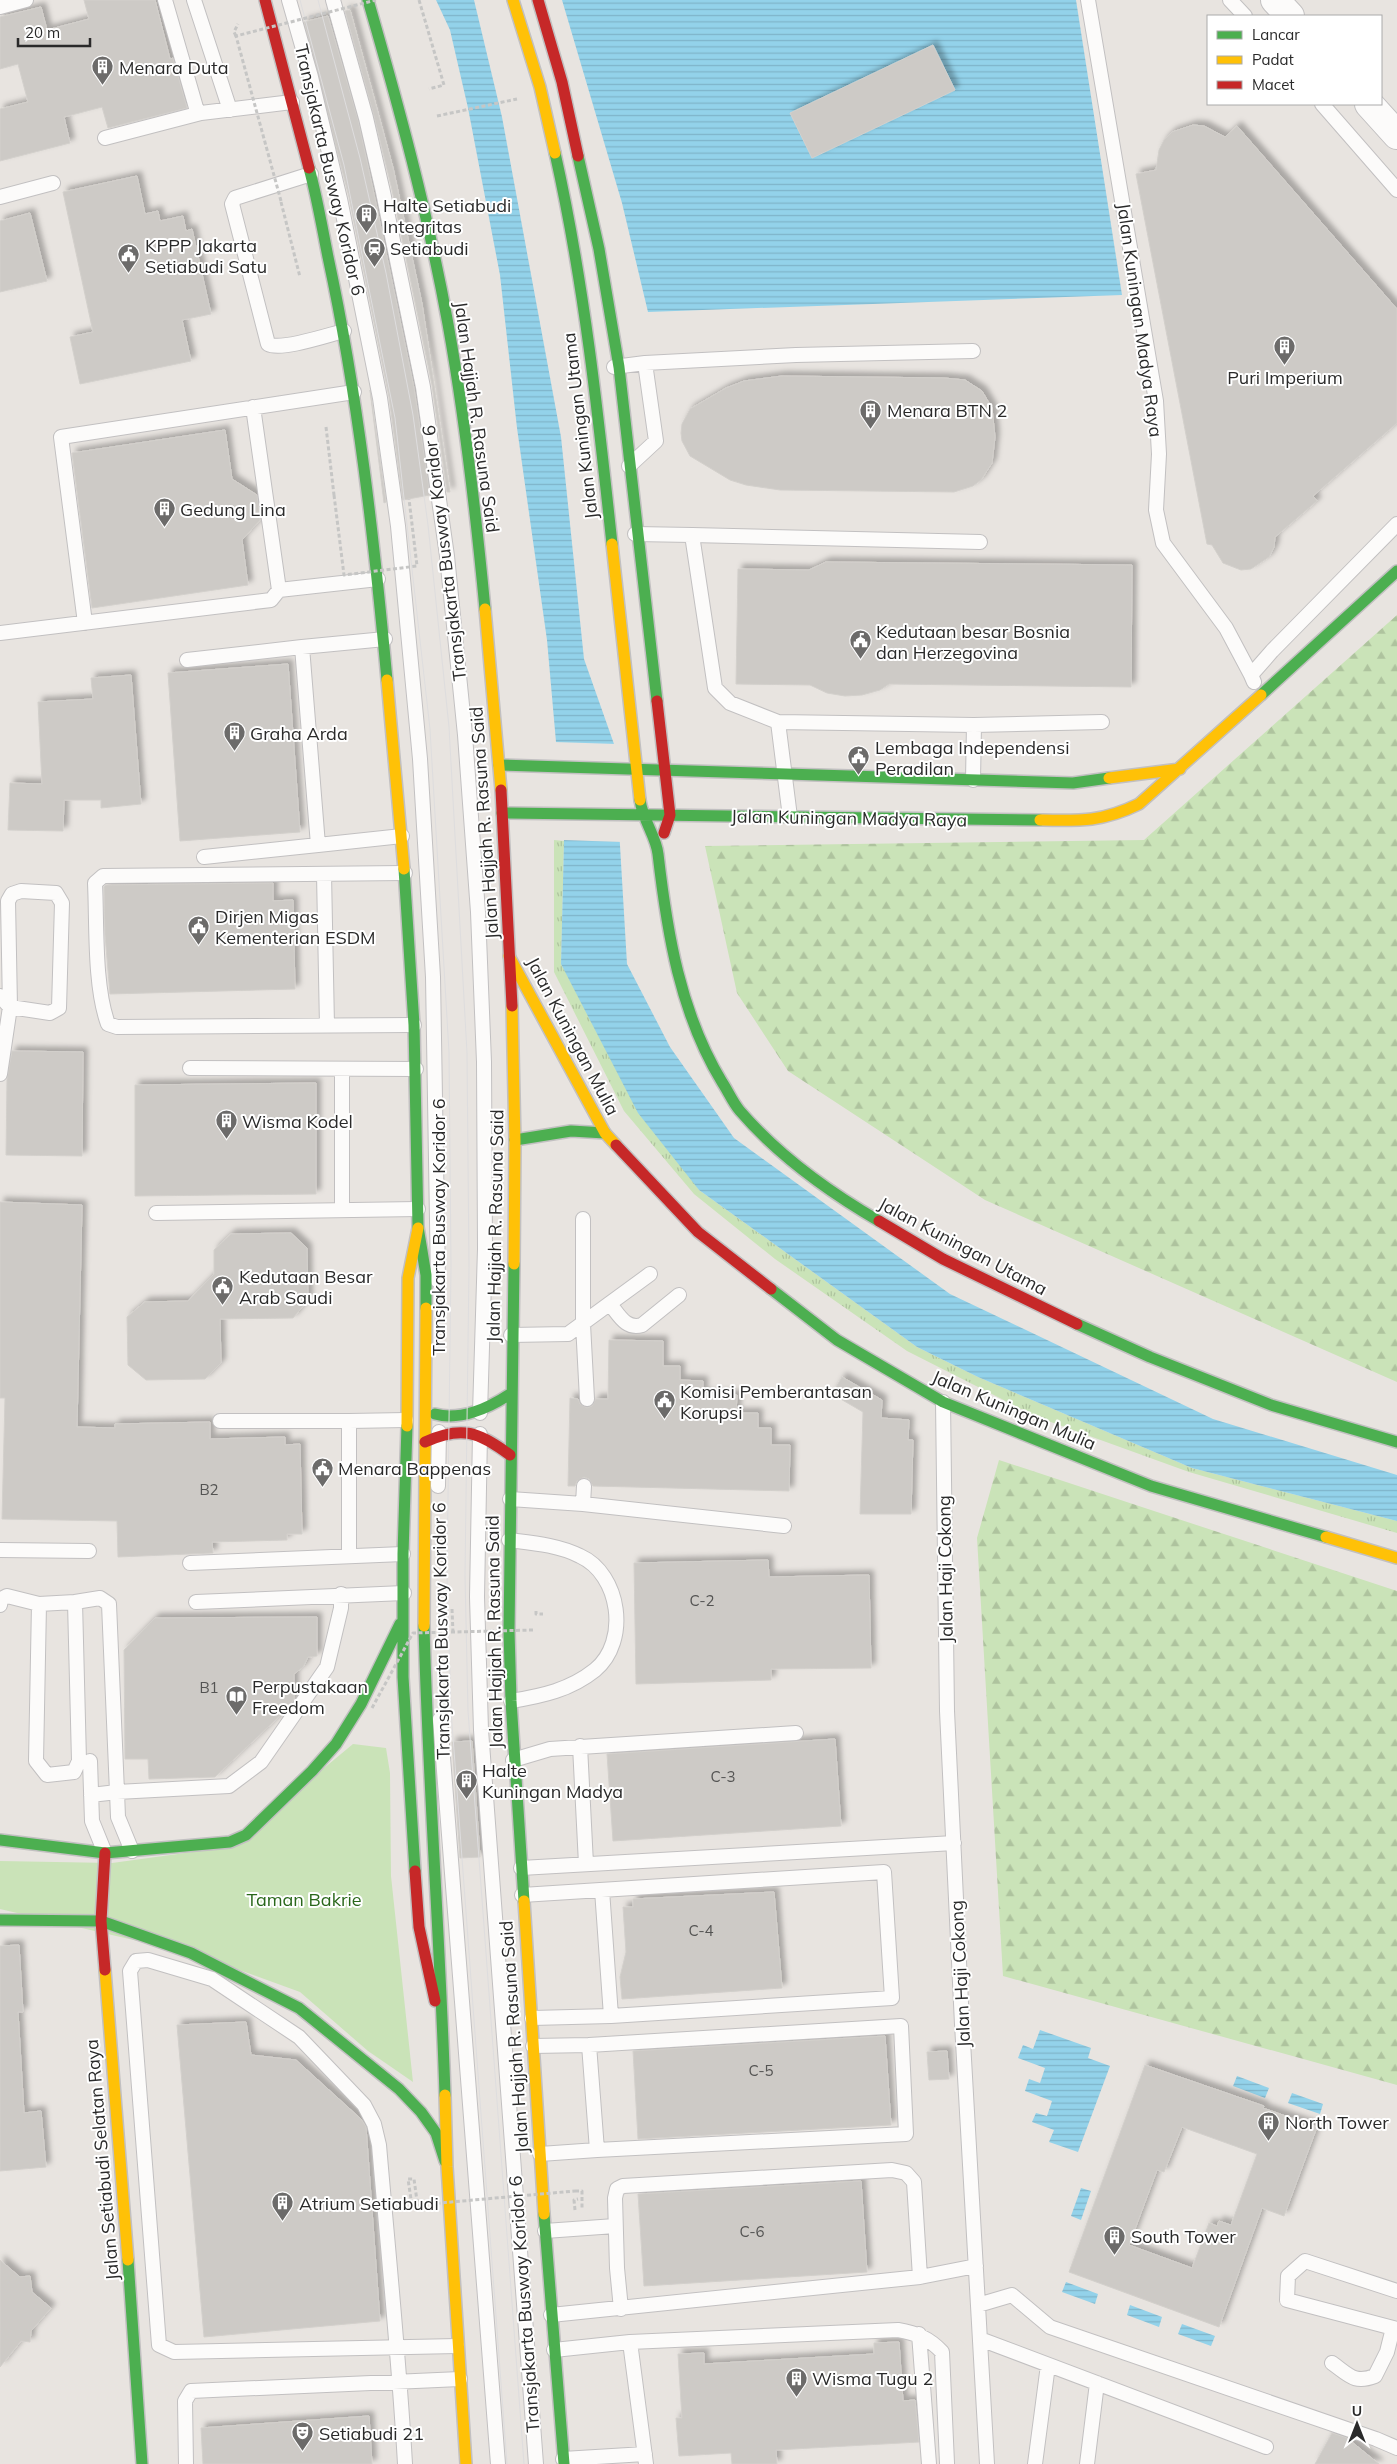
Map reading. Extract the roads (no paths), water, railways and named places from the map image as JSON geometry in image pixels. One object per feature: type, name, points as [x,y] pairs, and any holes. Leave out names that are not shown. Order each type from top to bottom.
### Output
[{"type":"main road","points":[[265,0],[311,174],[344,331],[354,392],[378,579],[402,836],[416,1069],[418,1227],[426,1275],[424,1608],[428,1738],[441,1970],[447,2168],[466,2464]]},
{"type":"main road","name":"Jalan Hajjah R. Rasuna Said","points":[[368,0],[408,147],[441,287],[476,519],[499,764],[510,956],[515,1140],[510,1394],[511,1701],[522,1896],[563,2462]]},
{"type":"main road","name":"Jalan Kuningan Utama","points":[[513,0],[540,86],[569,215],[593,370],[642,815],[658,851],[661,889],[680,984],[708,1059],[739,1110],[791,1161],[865,1213],[943,1259],[1035,1305],[1150,1357],[1271,1405],[1397,1442]]},
{"type":"main road","name":"Jalan Kuningan Utama","points":[[538,0],[562,82],[595,230],[618,366],[670,816],[658,851]]},
{"type":"main road","name":"Jalan Kuningan Madya Raya","points":[[502,813],[1090,821],[1119,814],[1139,804],[1180,769],[1397,571]]},
{"type":"main road","points":[[499,764],[1073,783],[1180,769]]},
{"type":"main road","name":"Jalan Kuningan Mulia","points":[[510,956],[605,1133],[698,1232],[766,1287],[837,1340],[943,1402],[1151,1486],[1397,1558]]},
{"type":"main road","name":"Jalan Kuningan Mulia","points":[[515,1140],[556,1131],[584,1129],[605,1133]]},
{"type":"main road","points":[[418,1227],[408,1278],[403,1554],[403,1677],[419,1927],[443,2037]]},
{"type":"main road","points":[[425,1410],[439,1416],[480,1410],[498,1404],[510,1394]]},
{"type":"main road","points":[[425,1442],[453,1431],[466,1431],[480,1435],[510,1455]]},
{"type":"main road","points":[[0,1840],[105,1853],[230,1842],[246,1835],[326,1756],[346,1730],[363,1701],[404,1614]]},
{"type":"main road","name":"Jalan Setiabudi Selatan Raya","points":[[105,1853],[101,1921],[138,2385],[142,2464]]},
{"type":"main road","points":[[0,1920],[101,1921],[191,1953],[299,2008],[399,2089],[421,2112],[436,2133],[447,2168]]},
{"type":"street","points":[[1275,0],[1289,15]]},
{"type":"street","points":[[1370,105],[1397,135]]},
{"type":"lane","points":[[0,7],[26,0]]},
{"type":"lane","points":[[165,0],[198,111],[201,113]]},
{"type":"lane","points":[[194,0],[230,110]]},
{"type":"lane","name":"Transjakarta Busway Koridor 6","points":[[289,0],[311,77],[340,199],[380,398],[400,544],[420,759],[434,976],[436,1058],[439,1416],[437,1614],[441,1736],[498,2464]]},
{"type":"lane","name":"Transjakarta Busway Koridor 6","points":[[333,0],[366,118],[423,387],[438,475],[467,755],[478,912],[484,1062],[485,1248],[477,1597],[481,1730],[536,2464]]},
{"type":"lane","name":"Jalan Kuningan Madya Raya","points":[[1088,0],[1156,401],[1159,454],[1156,510],[1163,544],[1226,628],[1260,697]]},
{"type":"lane","points":[[1230,0],[1244,15]]},
{"type":"lane","points":[[105,138],[201,113],[292,102]]},
{"type":"lane","points":[[1323,105],[1397,190]]},
{"type":"lane","points":[[311,174],[235,198],[232,204],[268,344],[272,346],[290,344],[344,331]]},
{"type":"lane","points":[[0,197],[53,183]]},
{"type":"lane","points":[[593,370],[645,363],[796,355],[973,351]]},
{"type":"lane","points":[[604,470],[630,466],[656,441],[645,363]]},
{"type":"lane","points":[[85,623],[61,437],[354,392]]},
{"type":"lane","points":[[253,407],[280,590]]},
{"type":"lane","points":[[1251,676],[1272,651],[1397,524]]},
{"type":"lane","points":[[610,533],[980,542]]},
{"type":"lane","points":[[692,535],[715,688],[730,702],[778,722],[974,725],[1102,722]]},
{"type":"lane","points":[[0,633],[271,600],[280,590],[378,579]]},
{"type":"lane","points":[[187,660],[384,639]]},
{"type":"lane","points":[[302,647],[318,845]]},
{"type":"lane","points":[[778,722],[790,817]]},
{"type":"lane","points":[[973,780],[974,725]]},
{"type":"lane","points":[[204,857],[402,836]]},
{"type":"lane","points":[[405,873],[143,874],[103,876],[95,883],[98,965],[105,1015],[108,1024],[117,1027],[414,1025]]},
{"type":"lane","points":[[324,874],[327,1026]]},
{"type":"lane","points":[[0,996],[10,1007],[50,1013],[59,1008],[62,903],[56,893],[21,891],[12,894],[8,901],[10,1007],[0,1074]]},
{"type":"lane","points":[[190,1068],[416,1069]]},
{"type":"lane","points":[[342,1069],[342,1210]]},
{"type":"lane","points":[[156,1213],[418,1209]]},
{"type":"lane","points":[[583,1219],[583,1324],[587,1399]]},
{"type":"lane","points":[[512,1335],[568,1334],[650,1274]]},
{"type":"lane","points":[[610,1304],[626,1324],[635,1327],[642,1325],[679,1295]]},
{"type":"lane","name":"Jalan Haji Cokong","points":[[943,1402],[947,1711],[987,2464]]},
{"type":"lane","points":[[220,1421],[406,1420]]},
{"type":"lane","points":[[349,1421],[349,1556]]},
{"type":"lane","points":[[583,1504],[584,1486]]},
{"type":"lane","points":[[510,1499],[583,1504],[784,1526]]},
{"type":"lane","points":[[510,1540],[558,1547],[582,1556],[601,1573],[613,1596],[617,1621],[611,1646],[597,1668],[591,1673],[577,1683],[550,1694],[511,1701]]},
{"type":"lane","points":[[0,1550],[89,1551]]},
{"type":"lane","points":[[190,1563],[403,1554]]},
{"type":"lane","points":[[196,1602],[341,1594],[404,1593]]},
{"type":"lane","points":[[91,1795],[229,1786],[261,1762],[327,1667],[341,1608],[341,1594]]},
{"type":"lane","points":[[0,1605],[1,1599],[7,1596],[39,1604],[75,1602],[100,1598],[109,1604],[118,1817],[132,1851]]},
{"type":"lane","points":[[75,1602],[85,1761],[91,1795],[92,1821],[105,1853]]},
{"type":"lane","points":[[39,1604],[36,1761],[47,1775],[61,1775],[74,1772],[85,1761],[116,1760]]},
{"type":"lane","points":[[514,1760],[550,1749],[580,1746],[796,1733]]},
{"type":"lane","points":[[580,1746],[586,1864]]},
{"type":"lane","points":[[521,1868],[954,1843]]},
{"type":"lane","points":[[522,1896],[884,1872],[892,1998],[610,2016],[532,2018]]},
{"type":"lane","points":[[602,1890],[610,2016]]},
{"type":"lane","points":[[405,2464],[400,2381],[396,2346],[379,2145],[374,2124],[364,2105],[298,2038],[220,1984],[212,1979],[148,1960],[136,1962],[130,1971],[159,2345],[174,2352],[396,2346],[457,2346]]},
{"type":"lane","points":[[533,2046],[589,2045],[902,2026],[906,2134],[540,2154]]},
{"type":"lane","points":[[589,2045],[597,2150]]},
{"type":"lane","points":[[621,2309],[615,2226],[615,2198],[617,2188],[623,2186],[892,2170],[906,2174],[914,2182],[920,2277]]},
{"type":"lane","points":[[545,2231],[615,2226]]},
{"type":"lane","points":[[1332,2363],[1355,2379],[1364,2381],[1375,2376],[1387,2352],[1395,2328],[1288,2300],[1288,2276],[1305,2260],[1397,2291]]},
{"type":"lane","points":[[551,2315],[920,2277],[976,2266]]},
{"type":"lane","points":[[978,2305],[1008,2295],[1016,2296],[1050,2327],[1376,2439],[1397,2448]]},
{"type":"lane","points":[[554,2350],[593,2344],[898,2330],[919,2334],[942,2352],[947,2463]]},
{"type":"lane","points":[[919,2334],[929,2464]]},
{"type":"lane","points":[[980,2339],[1266,2447]]},
{"type":"lane","points":[[563,2462],[645,2459],[630,2342]]},
{"type":"lane","points":[[1035,2464],[1048,2365]]},
{"type":"lane","points":[[186,2464],[185,2401],[191,2391],[460,2379]]},
{"type":"lane","points":[[1087,2464],[1097,2383]]},
{"type":"water","points":[[436,0],[474,0],[502,117],[561,437],[584,659],[614,744],[627,964],[670,1047],[734,1138],[950,1294],[1213,1419],[1397,1475],[1397,1521],[1192,1468],[978,1377],[917,1347],[699,1190],[638,1113],[561,964],[564,841],[547,640],[517,428],[500,275],[468,108],[450,30]]},
{"type":"water","points":[[562,0],[1076,0],[1122,295],[648,312],[622,203]]},
{"type":"water","points":[[1040,2030],[1091,2048],[1088,2058],[1110,2066],[1078,2152],[1049,2142],[1054,2130],[1032,2122],[1036,2113],[1047,2116],[1052,2101],[1025,2091],[1029,2079],[1040,2083],[1045,2068],[1018,2058],[1023,2045],[1033,2049]]},
{"type":"water","points":[[1237,2076],[1269,2088],[1265,2098],[1233,2086]]},
{"type":"water","points":[[1292,2093],[1323,2104],[1320,2114],[1288,2103]]},
{"type":"water","points":[[1081,2188],[1091,2191],[1081,2220],[1071,2216]]},
{"type":"water","points":[[1066,2282],[1098,2294],[1095,2304],[1062,2292]]},
{"type":"water","points":[[1130,2305],[1162,2317],[1159,2327],[1127,2315]]},
{"type":"water","points":[[1182,2324],[1215,2336],[1211,2346],[1178,2334]]},
{"type":"tram line","points":[[300,0],[344,165],[395,418],[430,729],[449,1052],[451,1267],[447,1578],[451,1710],[507,2464]]},
{"type":"tram line","points":[[318,0],[360,158],[386,273],[413,415],[428,525],[449,727],[467,1053],[469,1267],[465,1576],[468,1711],[524,2464]]},
{"type":"place","name":"Menara Duta","points":[[103,86]]},
{"type":"place","name":"Halte Setiabudi Integritas","points":[[367,234]]},
{"type":"place","name":"Setiabudi","points":[[374,267]]},
{"type":"place","name":"KPPP Jakarta Setiabudi Satu","points":[[129,274]]},
{"type":"place","name":"Puri Imperium","points":[[1285,366]]},
{"type":"place","name":"Menara BTN 2","points":[[871,429]]},
{"type":"place","name":"Gedung Lina","points":[[164,528]]},
{"type":"place","name":"Kedutaan besar Bosnia dan Herzegovina","points":[[860,660]]},
{"type":"place","name":"Graha Arda","points":[[234,752]]},
{"type":"place","name":"Lembaga Independensi Peradilan","points":[[859,776]]},
{"type":"place","name":"Dirjen Migas Kementerian ESDM","points":[[199,945]]},
{"type":"place","name":"Wisma Kodel","points":[[226,1140]]},
{"type":"place","name":"Kedutaan Besar Arab Saudi","points":[[223,1305]]},
{"type":"place","name":"Komisi Pemberantasan Korupsi","points":[[664,1420]]},
{"type":"place","name":"Menara Bappenas","points":[[322,1487]]},
{"type":"place","name":"Perpustakaan Freedom","points":[[236,1715]]},
{"type":"place","name":"Halte Kuningan Madya","points":[[466,1799]]},
{"type":"place","name":"North Tower","points":[[1269,2141]]},
{"type":"place","name":"Atrium Setiabudi","points":[[283,2222]]},
{"type":"place","name":"South Tower","points":[[1115,2255]]},
{"type":"place","name":"Wisma Tugu 2","points":[[796,2397]]},
{"type":"place","name":"Setiabudi 21","points":[[303,2452]]},
{"type":"park label","name":"Taman Bakrie","points":[[304,1899]]}]
